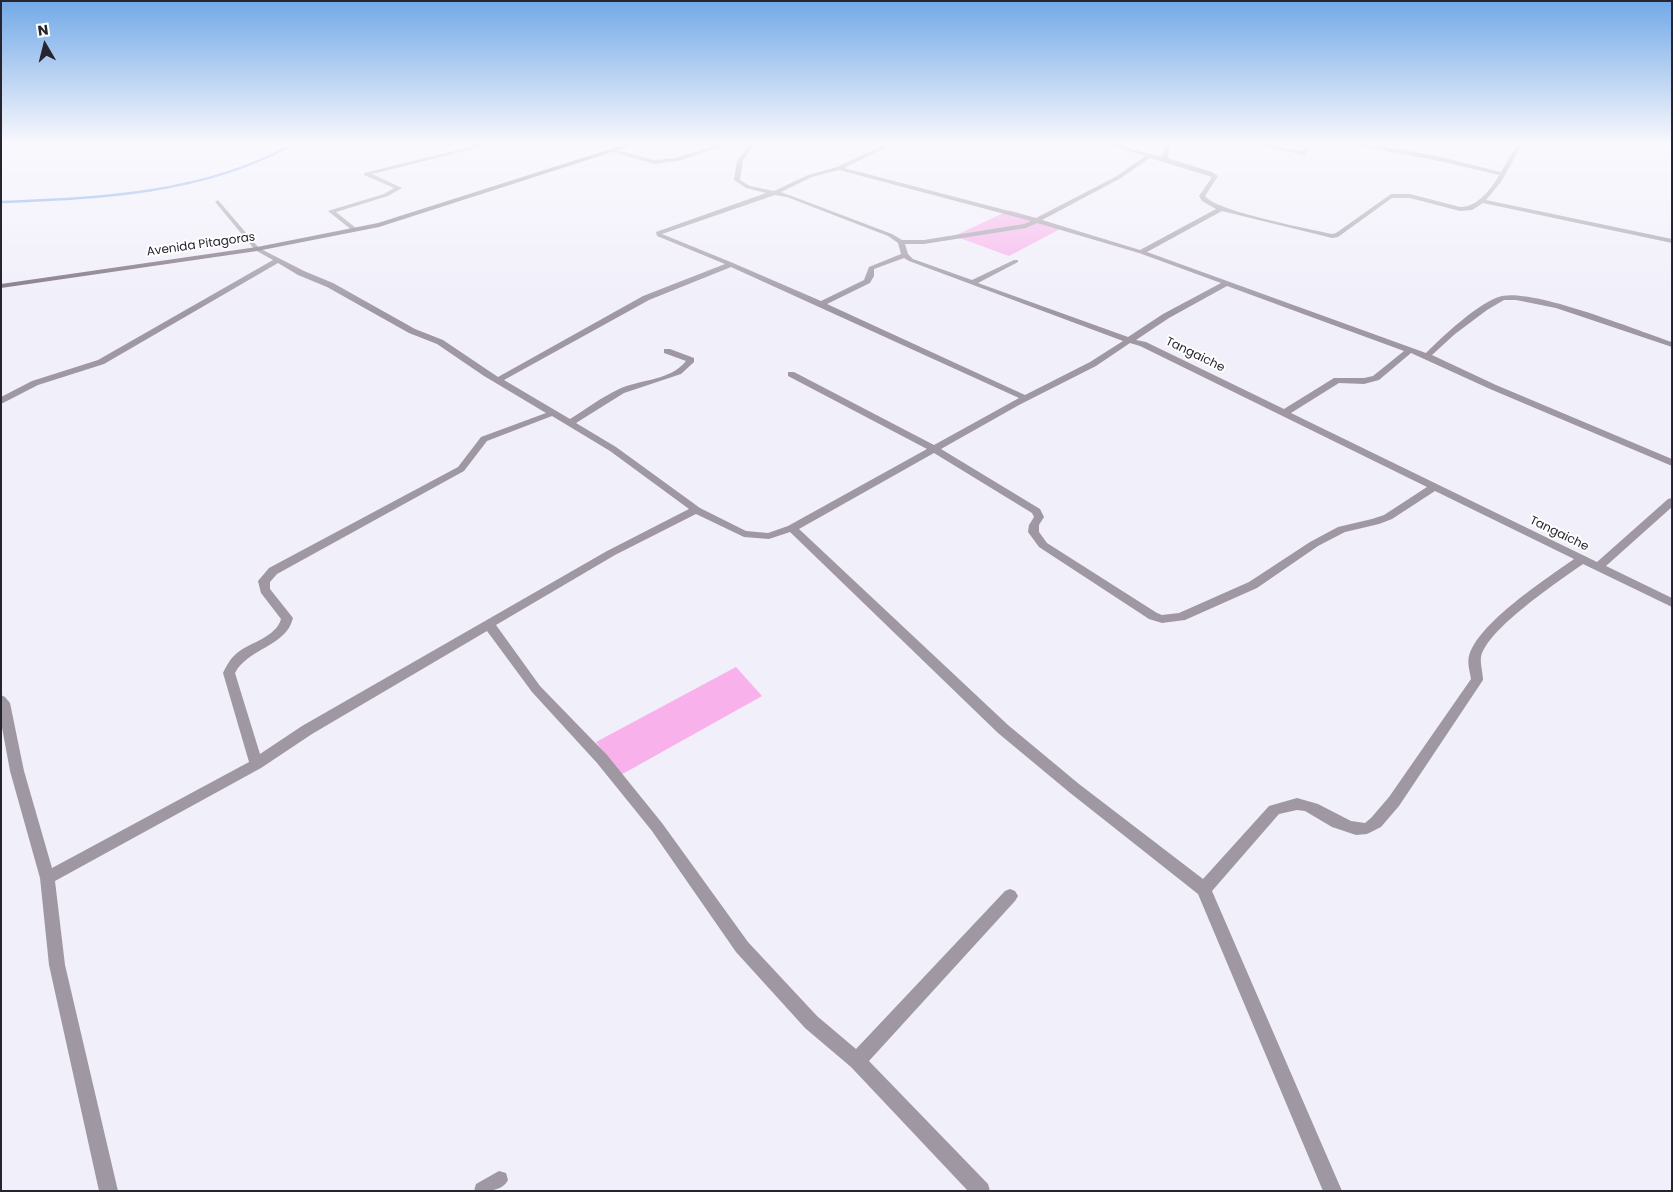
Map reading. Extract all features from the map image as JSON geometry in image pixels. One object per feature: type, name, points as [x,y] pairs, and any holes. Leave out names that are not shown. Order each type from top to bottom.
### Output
[{"type":"main road","name":"Avenida Pitagoras","points":[[1,286],[256,249],[379,225],[456,201]]},
{"type":"street","points":[[355,230],[331,211],[367,201]]},
{"type":"street","points":[[751,201],[660,232],[658,235],[731,264],[822,304],[1025,398]]},
{"type":"street","points":[[799,201],[890,235],[901,242],[924,242],[999,232],[1026,226],[1076,201]]},
{"type":"street","points":[[962,201],[1141,252],[1410,350],[1672,463]]},
{"type":"street","points":[[1207,201],[1221,209],[1332,236],[1338,235],[1385,201]]},
{"type":"street","points":[[1428,201],[1463,210],[1470,210],[1482,202],[1672,241]]},
{"type":"street","points":[[218,202],[256,249],[300,273],[330,285],[412,331],[440,342],[652,476],[696,510],[744,534],[769,536],[792,528],[1025,398],[1092,364],[1166,316],[1227,283]]},
{"type":"street","points":[[1141,252],[1221,209]]},
{"type":"street","points":[[822,304],[867,280],[872,268],[905,255],[901,242]]},
{"type":"street","name":"Tangaiche","points":[[905,255],[911,260],[972,283],[1143,344],[1672,603]]},
{"type":"street","points":[[1,401],[35,383],[101,362],[277,261]]},
{"type":"street","points":[[972,283],[1016,261]]},
{"type":"street","points":[[498,380],[646,298],[731,264]]},
{"type":"street","points":[[1426,356],[1451,334],[1491,304],[1513,296],[1544,302],[1672,344]]},
{"type":"street","points":[[1284,413],[1337,380],[1364,381],[1376,378],[1410,350]]},
{"type":"street","points":[[570,423],[627,389],[674,374],[687,366],[691,360],[667,351]]},
{"type":"street","points":[[792,374],[935,448],[1036,511],[1039,517],[1033,525],[1032,531],[1043,545],[1153,616],[1162,619],[1181,617],[1253,585],[1314,544],[1342,529],[1388,517],[1434,487]]},
{"type":"street","points":[[256,764],[229,673],[231,664],[241,655],[282,630],[287,623],[287,618],[265,590],[264,582],[273,571],[461,469],[466,465],[478,445],[484,439],[553,413]]},
{"type":"street","points":[[1598,567],[1672,501]]},
{"type":"street","points":[[47,878],[256,764],[307,730],[611,553],[696,510]]},
{"type":"street","points":[[792,528],[1003,729],[1074,788],[1204,889],[1333,1191]]},
{"type":"street","points":[[1204,889],[1274,810],[1287,805],[1301,804],[1315,809],[1346,827],[1359,830],[1369,828],[1396,799],[1478,680],[1475,656],[1479,645],[1493,629],[1529,598],[1582,558]]},
{"type":"street","points":[[489,625],[536,688],[602,758],[657,827],[742,947],[811,1022],[857,1061],[981,1191]]},
{"type":"street","points":[[1,700],[4,703],[17,771],[47,878],[57,964],[109,1191]]},
{"type":"street","points":[[857,1061],[1010,896]]},
{"type":"shaded area","points":[[1010,210],[1064,227],[1009,256],[954,236]]},
{"type":"shaded area","points":[[736,667],[762,696],[619,776],[596,742]]},
{"type":"waterway","points":[[1,202],[26,201]]}]
